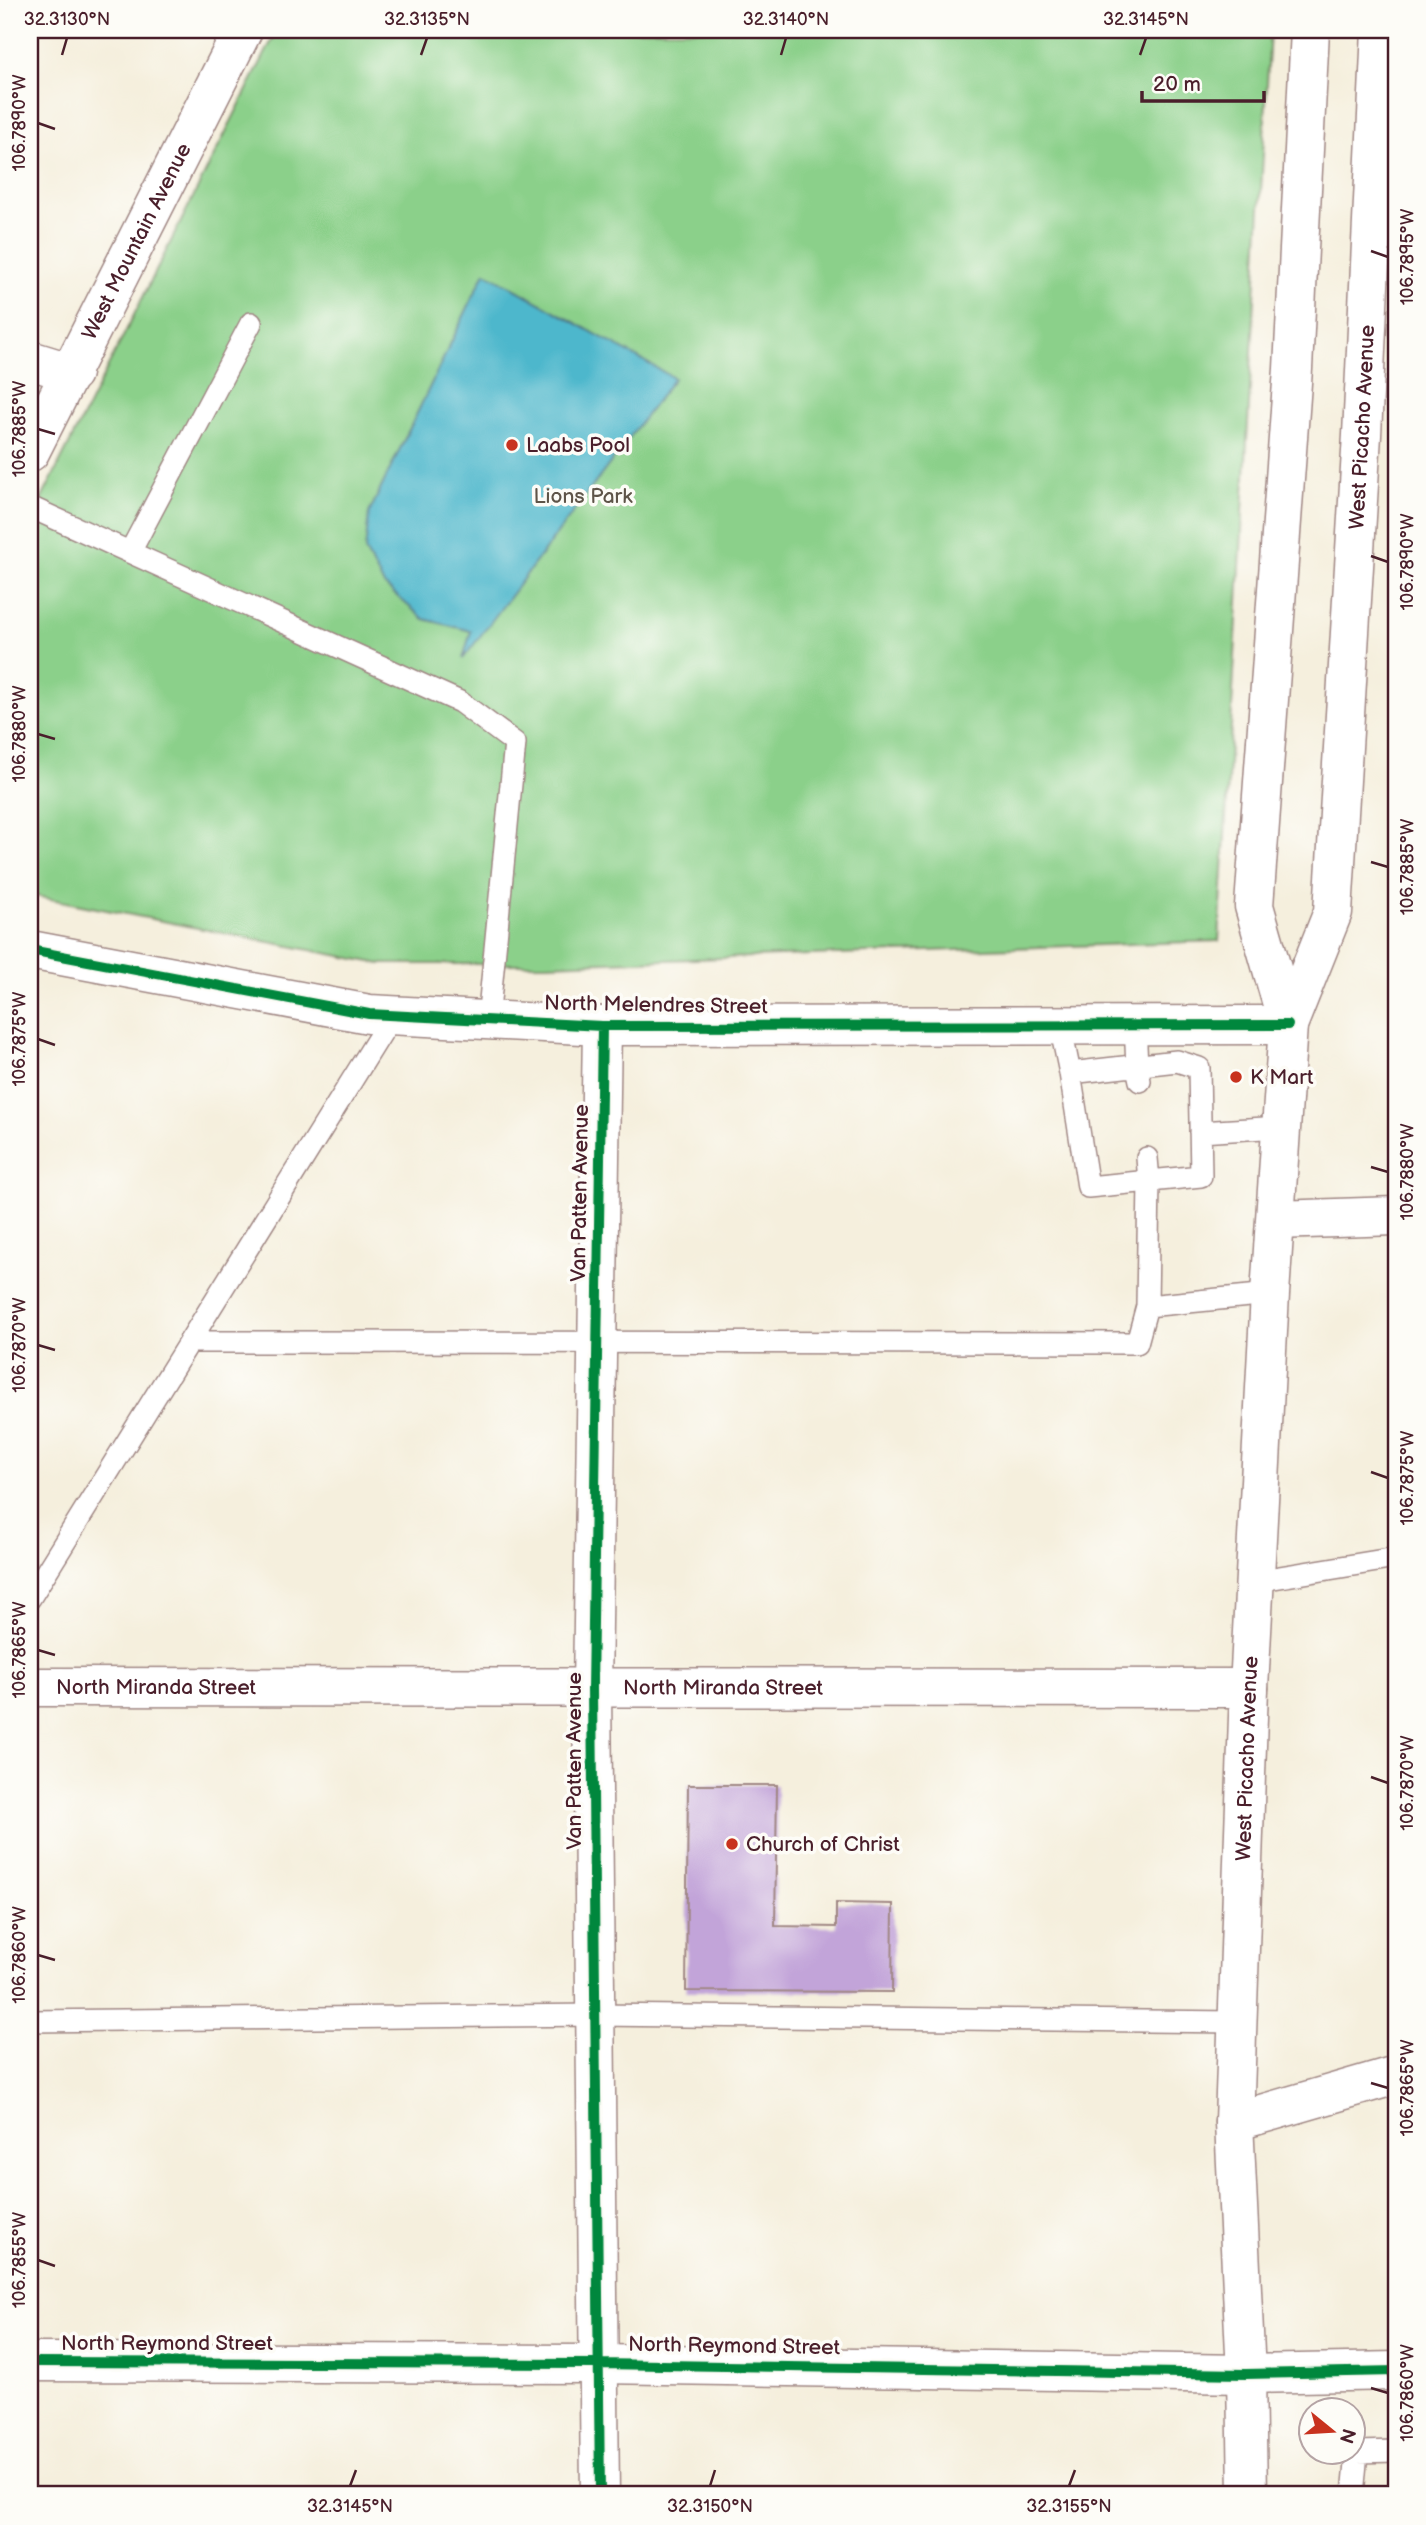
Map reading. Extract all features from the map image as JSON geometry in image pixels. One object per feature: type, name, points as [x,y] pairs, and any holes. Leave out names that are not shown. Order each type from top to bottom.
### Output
[{"type":"street","name":"West Mountain Avenue","points":[[30,452],[243,30]]},
{"type":"street","name":"West Picacho Avenue","points":[[1288,1024],[1254,906],[1293,369],[1310,30]]},
{"type":"street","name":"West Picacho Avenue","points":[[1248,2495],[1234,2122],[1249,1688],[1270,1294],[1288,1024],[1333,912],[1362,435],[1381,30]]},
{"type":"street","points":[[30,360],[72,373]]},
{"type":"street","name":"North Melendres Street","points":[[30,950],[369,1014],[392,1016],[602,1026],[1288,1024]]},
{"type":"street","name":"Van Patten Avenue","points":[[600,2495],[592,1689],[602,1026]]},
{"type":"street","points":[[1276,1220],[1396,1216]]},
{"type":"street","name":"North Miranda Street","points":[[30,1687],[1249,1688]]},
{"type":"street","points":[[1234,2122],[1396,2075]]},
{"type":"street","name":"North Reymond Street","points":[[30,2362],[599,2364],[1245,2374],[1396,2371]]},
{"type":"lane","points":[[130,552],[251,323]]},
{"type":"lane","points":[[30,507],[460,702],[515,744],[488,1021]]},
{"type":"lane","points":[[30,1598],[392,1016]]},
{"type":"lane","points":[[1135,1024],[1138,1074]]},
{"type":"lane","points":[[1060,1025],[1088,1187],[1201,1176],[1199,1068],[1177,1061],[1138,1074],[1070,1073]]},
{"type":"lane","points":[[1200,1132],[1281,1127]]},
{"type":"lane","points":[[189,1342],[1137,1343],[1147,1306],[1147,1158]]},
{"type":"lane","points":[[1147,1306],[1270,1294]]},
{"type":"lane","points":[[1255,1581],[1396,1558]]},
{"type":"lane","points":[[30,2021],[596,2015],[1237,2022]]},
{"type":"lane","points":[[1353,2495],[1357,2452],[1396,2451]]},
{"type":"green space","name":"Lions Park","points":[[277,30],[1270,30],[1219,941],[547,964],[381,964],[30,895],[30,522]]},
{"type":"water","name":"Laabs Pool","points":[[485,272],[674,378],[463,659],[471,631],[424,619],[384,585],[365,551],[369,513]]},
{"type":"building","name":"Church of Christ","points":[[688,1785],[777,1785],[775,1926],[836,1927],[836,1903],[893,1904],[892,1992],[686,1991]]},
{"type":"cycle path","points":[[30,950],[369,1014],[602,1026],[1288,1025]]},
{"type":"cycle path","points":[[600,2495],[592,1689],[602,1026]]},
{"type":"cycle path","points":[[30,2362],[599,2364],[1246,2374],[1396,2371]]},
{"type":"place","name":"Laabs Pool","points":[[512,445]]},
{"type":"place","name":"K Mart","points":[[1236,1077]]},
{"type":"place","name":"Church of Christ","points":[[732,1844]]}]
